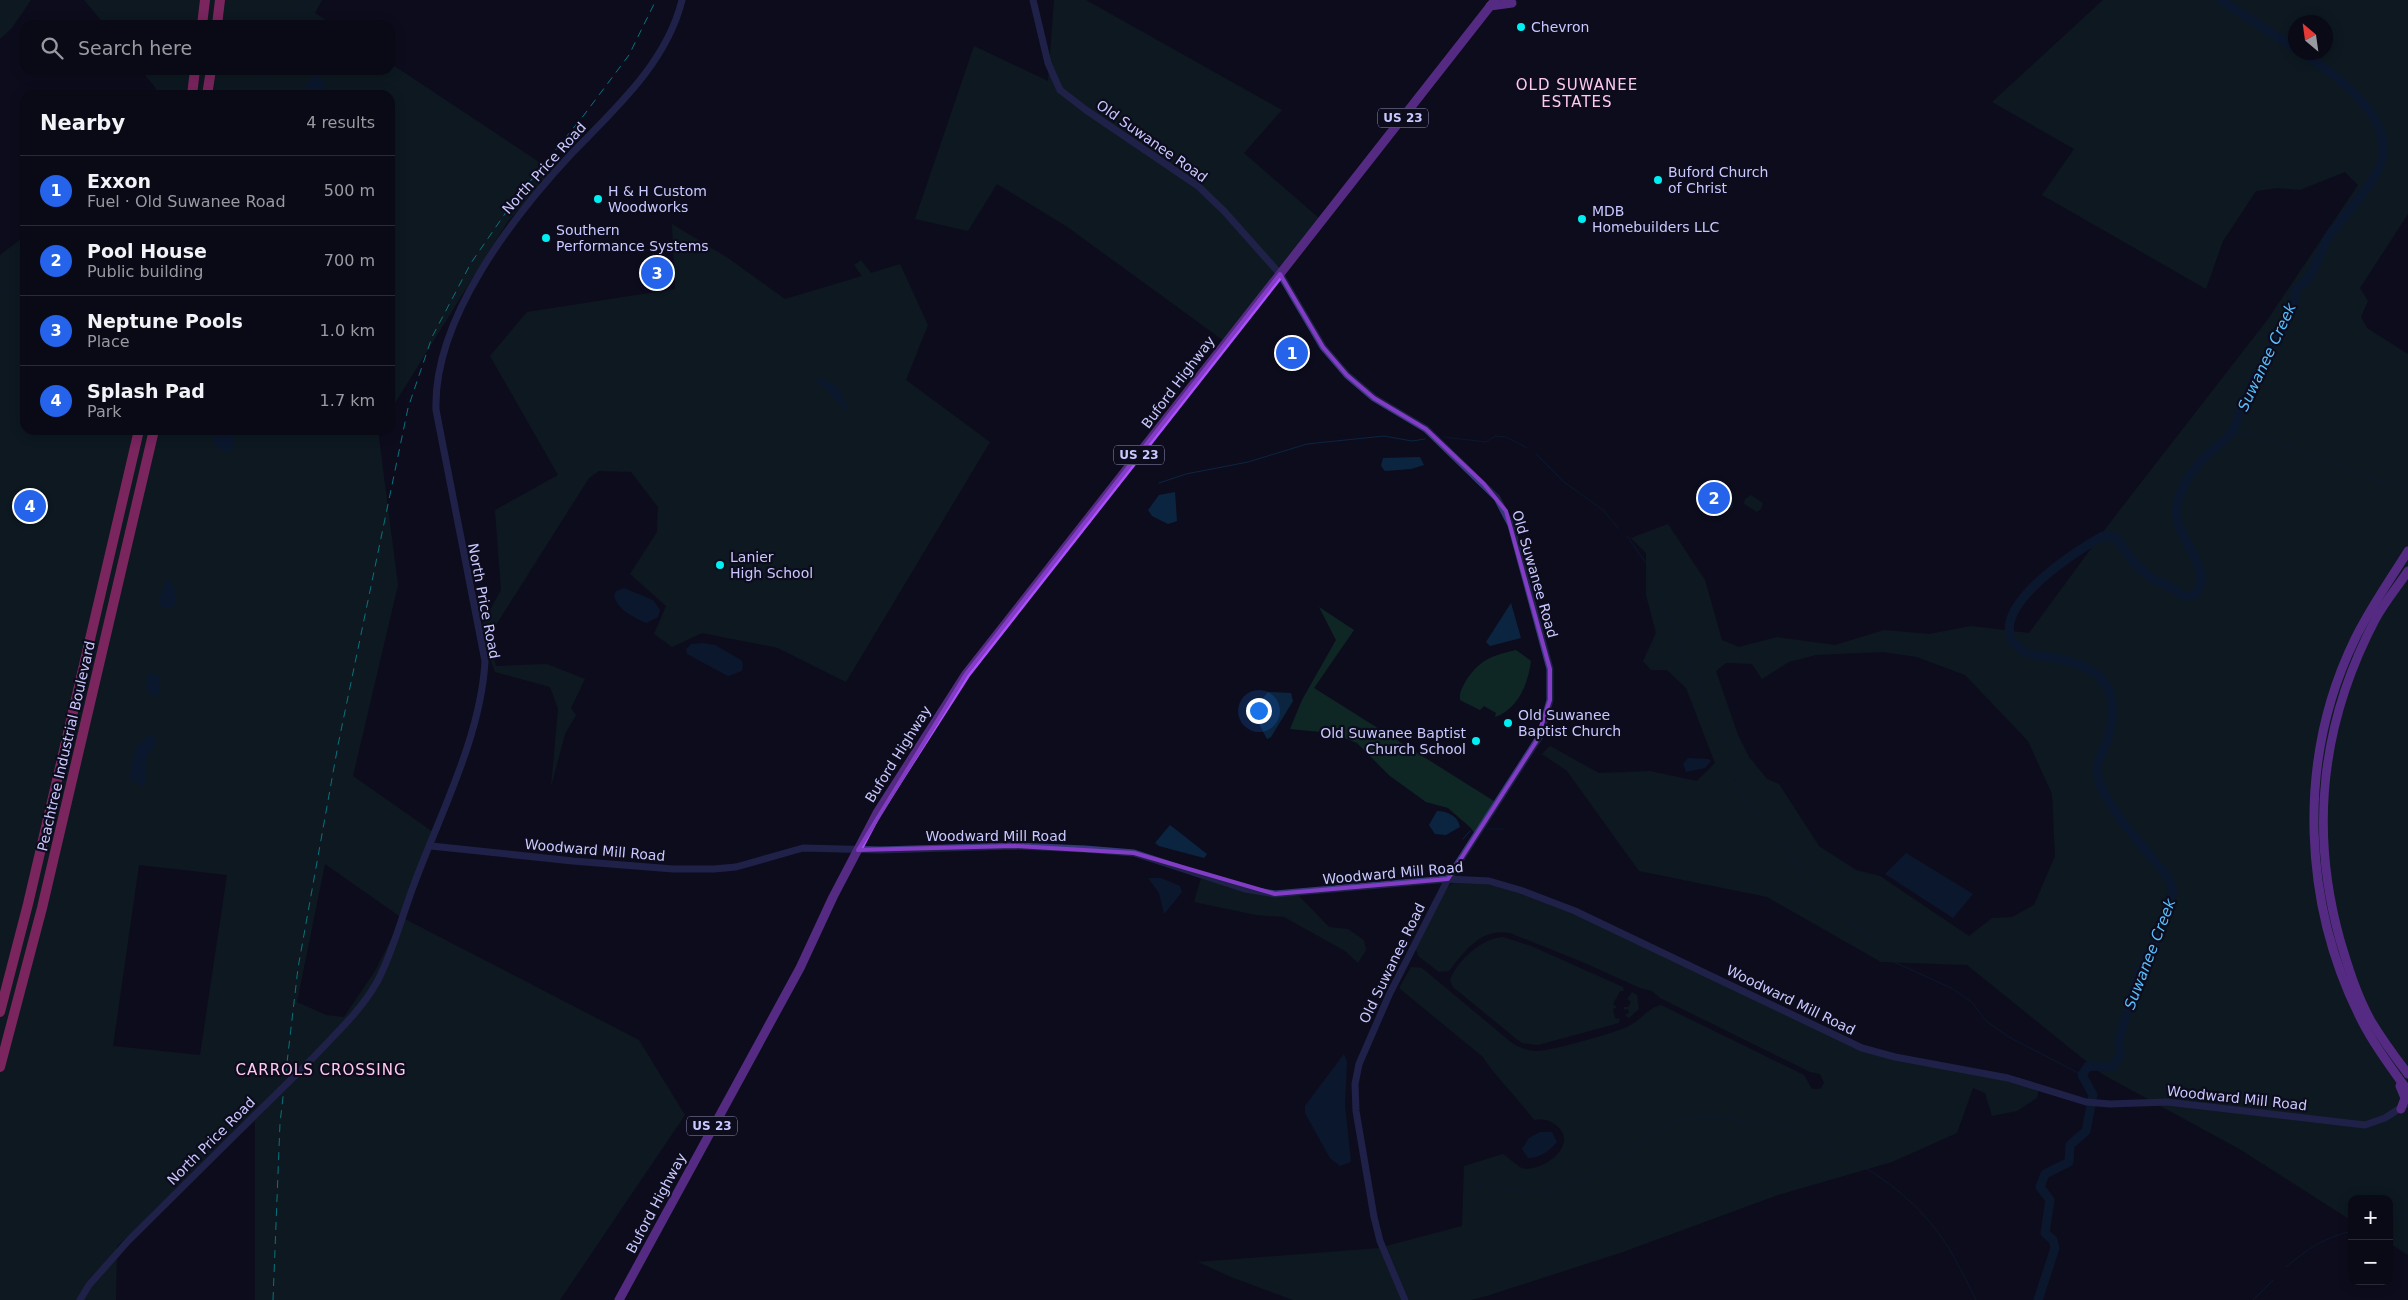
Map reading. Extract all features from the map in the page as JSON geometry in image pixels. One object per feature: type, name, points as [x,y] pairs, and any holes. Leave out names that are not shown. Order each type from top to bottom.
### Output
[{"type":"highway","points":[[202,20],[204,0]]},
{"type":"highway","points":[[218,20],[220,0]]},
{"type":"highway","points":[[193,90],[194,75]]},
{"type":"highway","points":[[208,90],[209,75]]},
{"type":"highway","name":"Peachtree Industrial Boulevard","points":[[0,1012],[28,904],[138,435]]},
{"type":"highway","name":"Peachtree Industrial Boulevard","points":[[0,1067],[42,908],[153,435]]},
{"type":"main road","name":"US 23","points":[[1280,274],[1492,3]]},
{"type":"main road","points":[[1492,3],[1512,3]]},
{"type":"main road","name":"Buford Highway","points":[[619,1300],[800,968],[858,850],[899,777],[966,674],[1280,274]]},
{"type":"main road","points":[[2406,1107],[2404,1092],[2364,1026],[2340,975],[2325,924],[2315,869],[2313,810],[2319,750],[2334,693],[2355,638],[2408,551]]},
{"type":"main road","points":[[2408,571],[2377,617],[2355,664],[2335,724],[2323,797],[2324,867],[2334,916],[2350,972],[2371,1020],[2408,1074]]},
{"type":"main road","points":[[2385,1060],[2408,1091]]},
{"type":"street","name":"North Price Road","points":[[80,1300],[89,1285],[128,1241],[311,1060],[355,1013],[376,983],[387,962],[479,705],[485,661],[438,431],[435,391],[437,372],[466,300],[511,224],[542,186],[640,81],[671,32],[682,0]]},
{"type":"street","name":"Old Suwanee Road","points":[[1033,0],[1048,63],[1060,90],[1086,110],[1198,186],[1224,211],[1280,274],[1319,340],[1347,375],[1374,398],[1426,429],[1497,498],[1506,511],[1514,534],[1550,669],[1549,707],[1536,742],[1448,879],[1373,1029],[1359,1064],[1355,1084],[1356,1111],[1380,1241],[1405,1300]]},
{"type":"street","name":"Woodward Mill Road","points":[[430,846],[673,869],[714,869],[736,866],[803,848],[858,850],[1014,846],[1134,853],[1245,889],[1275,894],[1448,879],[1473,879],[1504,885],[1575,911],[1862,1048],[1895,1057],[2008,1078],[2086,1102],[2104,1104],[2167,1102],[2365,1125],[2385,1118],[2406,1107]]},
{"type":"highlighted area","points":[[1280,274],[1323,347],[1347,375],[1374,398],[1426,429],[1484,484],[1506,511],[1550,669],[1550,700],[1536,742],[1448,879],[1275,894],[1134,853],[1014,846],[858,850],[966,674]]},
{"type":"green space","points":[[0,0],[31,0],[12,28],[0,39]]},
{"type":"green space","points":[[84,0],[322,0],[315,13],[326,20],[101,20]]},
{"type":"green space","points":[[1054,0],[1086,0],[1282,110],[1244,153],[1320,219],[1224,341],[1066,226],[997,184],[968,231],[915,219],[974,46],[1048,81]]},
{"type":"green space","points":[[2103,0],[2408,0],[2408,214],[2360,288],[2368,301],[2361,317],[2367,328],[2408,354],[2408,1255],[2393,1246],[2393,1195],[2348,1195],[2348,1218],[2241,1150],[2102,1074],[1967,965],[1881,962],[1767,897],[1639,871],[1567,771],[1542,754],[1550,746],[1599,773],[1650,771],[1697,781],[1715,763],[1686,688],[1667,670],[1651,670],[1643,661],[1656,633],[1646,595],[1646,553],[1631,538],[1668,524],[1705,580],[1722,640],[1739,647],[1777,637],[1835,645],[1884,630],[1929,634],[1971,626],[2029,633],[2109,524],[2268,319],[2358,185],[2345,172],[2300,190],[2278,188],[2256,191],[2223,241],[2206,289],[2042,195],[2074,149],[1992,102]],"holes":[[[1883,652],[1917,657],[1965,675],[2028,741],[2052,794],[2055,856],[2034,905],[2012,917],[1992,918],[1969,936],[1880,876],[1856,870],[1819,846],[1779,784],[1767,779],[1749,757],[1738,735],[1716,671],[1726,663],[1752,664],[1762,679],[1789,662],[1816,655]]]},
{"type":"green space","points":[[395,66],[554,172],[508,221],[395,403],[395,90],[157,90],[145,75],[395,75]]},
{"type":"green space","points":[[672,224],[728,258],[785,299],[862,276],[854,265],[861,260],[871,273],[900,264],[928,325],[906,380],[990,442],[846,682],[778,648],[702,633],[672,647],[654,634],[666,606],[630,574],[657,532],[658,507],[631,472],[599,471],[589,478],[489,636],[496,666],[547,664],[585,679],[571,708],[576,715],[565,734],[551,787],[558,709],[550,687],[495,672],[479,630],[501,590],[495,510],[558,475],[490,356],[527,312],[675,289]]},
{"type":"green space","points":[[20,240],[20,435],[379,435],[398,585],[353,776],[436,834],[403,918],[639,1040],[685,1115],[560,1300],[255,1300],[255,1121],[117,1246],[116,1300],[0,1300],[0,255]],"holes":[[[325,864],[402,918],[375,971],[344,1017],[326,1015],[297,1002]],[[139,865],[227,875],[200,1055],[113,1046]]]},
{"type":"green space","points":[[1751,495],[1763,503],[1761,509],[1757,512],[1744,504],[1745,499]]},
{"type":"green space","points":[[1319,607],[1354,630],[1314,688],[1497,803],[1476,836],[1471,828],[1448,808],[1426,802],[1390,776],[1357,743],[1331,733],[1290,729],[1302,700],[1336,640]]},
{"type":"green space","points":[[1516,650],[1531,661],[1524,687],[1516,702],[1510,708],[1495,717],[1496,713],[1484,706],[1480,710],[1460,700],[1460,694],[1467,679],[1478,666],[1494,656]]},
{"type":"green space","points":[[1201,878],[1260,895],[1299,896],[1329,927],[1348,929],[1364,940],[1366,950],[1358,963],[1345,951],[1284,917],[1256,915],[1194,902]]},
{"type":"green space","points":[[1454,882],[1480,883],[1502,887],[1594,922],[1855,1048],[1986,1075],[2039,1089],[2037,1098],[2017,1111],[1992,1116],[1985,1093],[1973,1088],[1957,1133],[1892,1162],[1778,1195],[1623,1252],[1490,1295],[1471,1300],[1409,1300],[1386,1246],[1462,1226],[1464,1166],[1503,1154],[1522,1168],[1538,1167],[1555,1157],[1564,1141],[1563,1133],[1556,1125],[1546,1120],[1534,1120],[1483,1057],[1399,988],[1411,967],[1422,968],[1512,1043],[1525,1049],[1535,1051],[1546,1050],[1611,1033],[1629,1026],[1652,1009],[1661,1005],[1804,1075],[1812,1089],[1820,1089],[1824,1083],[1820,1074],[1810,1072],[1660,998],[1652,991],[1640,988],[1510,933],[1499,932],[1482,937],[1468,948],[1449,971],[1439,972],[1418,956],[1416,949],[1448,887]]},
{"type":"green space","points":[[1503,937],[1531,946],[1623,987],[1624,991],[1620,991],[1613,1004],[1617,1007],[1613,1009],[1615,1018],[1620,1019],[1619,1023],[1538,1045],[1522,1043],[1453,987],[1450,980],[1458,965],[1471,952],[1487,941]]},
{"type":"green space","points":[[1632,992],[1637,995],[1639,1009],[1629,1018],[1625,1015],[1629,1013],[1628,1009],[1624,1010],[1624,1007],[1628,1007],[1631,1002],[1627,999]]},
{"type":"green space","points":[[1380,1248],[1403,1300],[1293,1300],[1231,1277],[1198,1262]]},
{"type":"water","points":[[315,75],[318,75],[325,85],[322,90],[303,90]]},
{"type":"water","points":[[817,377],[838,387],[850,414],[817,381]]},
{"type":"water","points":[[214,435],[235,435],[232,450],[227,452],[220,449],[213,442]]},
{"type":"water","points":[[1420,457],[1424,465],[1411,469],[1385,471],[1381,466],[1383,458]]},
{"type":"water","points":[[1175,492],[1177,521],[1168,524],[1152,516],[1148,510],[1159,495]]},
{"type":"water","points":[[1732,492],[1733,508],[1725,509],[1721,501],[1723,494]]},
{"type":"water","points":[[166,580],[169,580],[175,590],[176,597],[173,608],[162,607],[159,601]]},
{"type":"water","points":[[624,588],[653,600],[660,610],[658,617],[646,623],[619,606],[614,596],[616,591]]},
{"type":"water","points":[[1511,603],[1521,638],[1490,646],[1486,642]]},
{"type":"water","points":[[691,644],[715,645],[741,660],[743,663],[742,671],[728,676],[687,654],[686,649]]},
{"type":"water","points":[[151,673],[160,676],[159,694],[155,696],[149,693],[146,683],[147,676]]},
{"type":"water","points":[[1268,692],[1291,693],[1293,701],[1271,737],[1267,739],[1252,711]]},
{"type":"water","points":[[150,735],[156,738],[155,744],[146,759],[146,783],[143,787],[130,779],[130,775],[136,746]]},
{"type":"water","points":[[1688,758],[1708,759],[1711,761],[1705,768],[1686,772],[1683,764]]},
{"type":"water","points":[[1437,811],[1452,815],[1460,827],[1446,835],[1435,834],[1429,825]]},
{"type":"water","points":[[1170,825],[1207,854],[1204,858],[1159,846],[1155,843]]},
{"type":"water","points":[[1906,853],[1973,894],[1953,918],[1885,874]]},
{"type":"water","points":[[1148,878],[1161,878],[1180,886],[1182,892],[1164,914],[1159,893]]},
{"type":"water","points":[[1344,1054],[1347,1062],[1345,1105],[1351,1162],[1340,1166],[1330,1158],[1305,1113],[1305,1106]]},
{"type":"water","points":[[1540,1132],[1552,1132],[1557,1142],[1544,1153],[1528,1158],[1522,1149],[1529,1138]]},
{"type":"waterway","points":[[296,20],[308,0]]},
{"type":"waterway","name":"Suwanee Creek","points":[[2221,0],[2288,44]]},
{"type":"waterway","name":"Suwanee Creek","points":[[2038,1300],[2055,1248],[2053,1240],[2045,1233],[2050,1200],[2040,1187],[2045,1174],[2069,1162],[2070,1145],[2086,1131],[2093,1095],[2082,1075],[2088,1066],[2112,1067],[2120,1055],[2119,1039],[2140,970],[2161,930],[2173,892],[2170,881],[2165,873],[2120,819],[2101,786],[2097,772],[2098,763],[2112,722],[2111,699],[2106,685],[2095,673],[2080,665],[2025,652],[2011,638],[2010,622],[2018,605],[2033,587],[2071,556],[2103,536],[2115,537],[2134,563],[2154,580],[2164,583],[2183,596],[2195,595],[2200,584],[2200,572],[2197,561],[2184,538],[2176,513],[2181,492],[2188,477],[2198,465],[2234,430],[2248,391],[2291,313],[2295,290],[2308,278],[2327,239],[2365,191],[2380,166],[2383,148],[2380,131],[2372,115],[2346,85],[2313,60]]},
{"type":"waterway","points":[[261,90],[270,75]]},
{"type":"waterway","points":[[0,294],[20,282]]},
{"type":"waterway","points":[[2233,431],[2256,435],[2364,475],[2385,482],[2408,486]]},
{"type":"waterway","points":[[1159,483],[1186,474],[1248,462],[1307,444],[1384,436],[1412,441],[1425,439]]},
{"type":"waterway","points":[[1444,437],[1486,442],[1495,436],[1506,437],[1527,448]]},
{"type":"waterway","points":[[1536,454],[1564,482],[1603,510],[1619,529]]},
{"type":"waterway","points":[[1627,536],[1648,566],[1689,669],[1719,719],[1726,742]]},
{"type":"waterway","points":[[1732,760],[1736,787],[1750,808],[1778,837],[1799,867],[1826,897],[1892,961],[1951,988],[1972,1002],[1986,1021],[2009,1037],[2082,1075]]},
{"type":"waterway","points":[[1487,829],[1504,829]]},
{"type":"waterway","points":[[1463,839],[1470,831]]},
{"type":"waterway","points":[[1476,1184],[1529,1191],[1547,1191],[1564,1187],[1598,1171],[1664,1128],[1699,1116],[1717,1116],[1758,1125],[1779,1126],[1802,1134],[1848,1158],[1881,1178],[1911,1202],[1937,1231],[1948,1247],[1976,1300]]},
{"type":"waterway","points":[[2393,1218],[2408,1213]]},
{"type":"waterway","points":[[2286,1267],[2317,1244],[2348,1232]]},
{"type":"waterway","points":[[2253,1300],[2273,1280]]},
{"type":"railway","points":[[273,1300],[280,1123],[298,968],[338,745],[408,408],[432,337],[471,263],[511,205],[584,115],[629,55],[656,0]]},
{"type":"place","name":"Chevron","points":[[1521,27]]},
{"type":"place","name":"Buford Church of Christ","points":[[1658,180]]},
{"type":"place","name":"H & H Custom Woodworks","points":[[598,199]]},
{"type":"place","name":"MDB Homebuilders LLC","points":[[1582,219]]},
{"type":"place","name":"Southern Performance Systems","points":[[546,238]]},
{"type":"place","name":"Neptune Pools","points":[[657,273]]},
{"type":"place","name":"Exxon","points":[[1292,353]]},
{"type":"place","name":"Pool House","points":[[1714,498]]},
{"type":"place","name":"Splash Pad","points":[[30,506]]},
{"type":"place","name":"Lanier High School","points":[[720,565]]},
{"type":"place","name":"Old Suwanee Baptist Church","points":[[1508,723]]},
{"type":"place","name":"Old Suwanee Baptist Church School","points":[[1476,741]]},
{"type":"district","name":"OLD SUWANEE ESTATES","points":[[1577,94]]},
{"type":"district","name":"CARROLS CROSSING","points":[[321,1070]]}]
